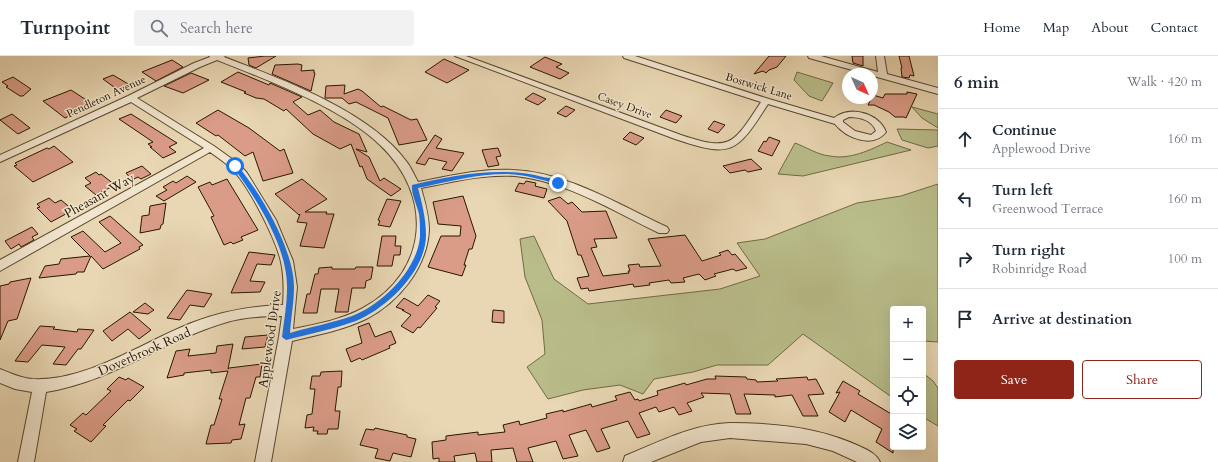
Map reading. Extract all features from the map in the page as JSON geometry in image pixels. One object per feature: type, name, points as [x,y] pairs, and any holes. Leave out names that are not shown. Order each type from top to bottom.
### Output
[{"type":"street","points":[[217,56],[302,94],[363,128],[383,143],[405,168],[414,186],[422,214],[423,236],[421,248],[415,263],[401,284],[384,301],[353,319],[286,337]]},
{"type":"street","name":"Pendleton Avenue","points":[[0,159],[217,56]]},
{"type":"street","name":"Casey Drive","points":[[460,56],[685,140],[711,147],[725,147],[734,145],[744,134],[766,101]]},
{"type":"street","name":"Bostwick Lane","points":[[627,56],[766,101],[838,122]]},
{"type":"street","points":[[812,56],[938,91]]},
{"type":"street","points":[[880,56],[883,76]]},
{"type":"street","name":"Applewood Drive","points":[[131,98],[211,148],[235,166],[243,175],[276,233],[287,261],[290,276],[289,310],[286,337],[263,462]]},
{"type":"street","name":"Pheasant Way","points":[[0,266],[211,148]]},
{"type":"street","points":[[414,186],[489,174],[515,173],[530,175],[548,179],[581,192],[663,230]]},
{"type":"street","name":"Doverbrook Road","points":[[0,376],[14,383],[27,386],[40,386],[69,382],[87,376],[226,317],[252,312],[289,310]]},
{"type":"street","points":[[26,462],[40,386]]},
{"type":"street","points":[[631,462],[690,438],[712,432],[731,430],[809,436],[841,446],[872,462]]},
{"type":"green space","points":[[797,72],[833,83],[822,101],[809,96],[794,80]]},
{"type":"green space","points":[[912,107],[938,114],[938,128],[922,118]]},
{"type":"green space","points":[[897,129],[938,130],[938,146],[928,148],[902,140]]},
{"type":"green space","points":[[887,142],[911,150],[803,176],[778,174],[795,143],[821,154],[845,157],[860,154]]},
{"type":"green space","points":[[938,184],[938,342],[926,341],[926,306],[890,306],[890,396],[803,334],[768,365],[717,365],[693,372],[654,379],[643,394],[620,385],[583,390],[548,399],[527,367],[545,354],[542,320],[525,277],[520,239],[534,236],[554,279],[588,304],[720,289],[760,276],[737,243],[765,239],[857,203],[901,196]]},
{"type":"green space","points":[[926,375],[933,381],[938,388],[938,426],[926,419]]},
{"type":"building","points":[[276,56],[256,68],[249,65],[248,58]]},
{"type":"building","points":[[769,56],[786,56],[777,67],[766,73],[763,71],[754,74]]},
{"type":"building","points":[[852,56],[863,56],[863,66],[853,63]]},
{"type":"building","points":[[899,56],[909,56],[914,76],[910,75],[909,78],[902,77],[902,68]]},
{"type":"building","points":[[545,57],[562,64],[556,67],[569,73],[560,79],[530,67]]},
{"type":"building","points":[[444,59],[469,70],[447,83],[425,72]]},
{"type":"building","points":[[172,60],[183,67],[156,81],[142,72]]},
{"type":"building","points":[[275,65],[302,65],[301,71],[314,70],[315,73],[311,91],[272,74]]},
{"type":"building","points":[[238,72],[269,85],[270,83],[302,97],[293,102],[308,115],[320,110],[334,122],[359,134],[367,152],[356,149],[369,157],[380,181],[384,178],[401,189],[391,196],[367,179],[362,166],[360,167],[351,144],[340,149],[313,134],[286,109],[284,111],[264,99],[256,98],[244,93],[246,92],[221,82]]},
{"type":"building","points":[[191,73],[209,80],[183,93],[164,86]]},
{"type":"building","points":[[113,75],[130,85],[118,90],[103,79]]},
{"type":"building","points":[[13,77],[31,89],[23,96],[20,96],[6,87],[8,86],[2,82]]},
{"type":"building","points":[[345,85],[344,94],[358,89],[381,107],[383,106],[411,120],[417,119],[427,140],[399,145],[388,118],[356,102],[349,104],[342,98],[325,98],[326,86]]},
{"type":"building","points":[[71,90],[94,105],[65,118],[43,101]]},
{"type":"building","points":[[907,92],[917,94],[906,118],[895,117],[889,112],[874,105],[868,105],[878,104],[878,96],[883,98],[885,94],[907,94]]},
{"type":"building","points":[[533,93],[546,99],[538,105],[525,99]]},
{"type":"building","points":[[566,106],[575,110],[566,117],[557,113]]},
{"type":"building","points":[[218,110],[249,128],[280,151],[284,149],[293,173],[263,181],[253,152],[245,156],[218,135],[216,136],[196,123]]},
{"type":"building","points":[[666,110],[682,116],[676,123],[660,117]]},
{"type":"building","points":[[12,114],[30,128],[18,134],[0,120]]},
{"type":"building","points":[[131,114],[177,143],[169,147],[176,152],[163,158],[148,144],[153,142],[119,119]]},
{"type":"building","points":[[714,121],[725,125],[718,133],[708,129]]},
{"type":"building","points":[[630,132],[644,138],[636,145],[623,139]]},
{"type":"building","points":[[435,135],[442,139],[436,148],[464,153],[452,171],[442,169],[447,162],[429,158],[425,165],[416,163]]},
{"type":"building","points":[[769,137],[780,141],[772,156],[758,151],[764,141],[766,142]]},
{"type":"building","points":[[54,146],[73,162],[33,182],[14,166],[17,165],[15,163]]},
{"type":"building","points":[[498,148],[501,156],[496,157],[499,165],[488,167],[482,150]]},
{"type":"building","points":[[751,159],[762,169],[748,172],[745,170],[730,173],[723,166]]},
{"type":"building","points":[[142,166],[151,174],[141,179],[138,177],[132,180],[126,173]]},
{"type":"building","points":[[96,172],[115,185],[96,195],[85,186],[91,183],[85,178]]},
{"type":"building","points":[[187,176],[196,182],[164,201],[156,196],[167,190],[163,187],[173,181],[176,183]]},
{"type":"building","points":[[227,179],[258,230],[241,237],[243,240],[233,244],[231,242],[224,245],[211,217],[214,216],[198,187],[210,182],[212,185]]},
{"type":"building","points":[[302,179],[327,199],[305,212],[327,212],[326,214],[334,214],[324,248],[300,246],[307,223],[297,222],[300,214],[299,215],[275,194]]},
{"type":"building","points":[[526,181],[536,183],[535,186],[547,189],[544,198],[515,191],[519,183],[524,184]]},
{"type":"building","points":[[463,196],[476,236],[472,249],[469,249],[462,276],[428,267],[441,236],[460,236],[461,226],[438,224],[433,202]]},
{"type":"building","points":[[560,197],[568,204],[572,202],[582,212],[606,211],[617,238],[594,239],[597,247],[591,248],[603,276],[629,273],[628,271],[630,271],[628,265],[639,264],[640,267],[661,266],[648,239],[685,235],[702,261],[721,255],[719,253],[728,250],[732,255],[735,254],[747,268],[736,271],[733,269],[714,274],[716,276],[705,280],[699,274],[683,278],[685,282],[671,283],[669,280],[634,287],[633,284],[589,291],[588,288],[581,289],[577,278],[589,276],[581,255],[578,255],[567,221],[548,201]]},
{"type":"building","points":[[49,198],[55,203],[61,200],[73,210],[51,222],[37,208],[40,207],[37,204]]},
{"type":"building","points":[[387,199],[401,201],[390,227],[378,225],[380,221],[378,220]]},
{"type":"building","points":[[166,203],[163,224],[161,225],[160,229],[140,233],[142,216],[149,215],[150,206]]},
{"type":"building","points":[[110,216],[143,245],[139,247],[140,249],[103,269],[91,256],[84,272],[39,278],[45,266],[59,264],[61,259],[90,256],[71,237],[83,231],[105,252],[121,243],[99,222]]},
{"type":"building","points":[[32,227],[38,234],[32,237],[34,240],[21,247],[19,244],[11,249],[5,241]]},
{"type":"building","points":[[382,236],[396,236],[395,246],[401,246],[400,255],[394,255],[392,266],[377,266]]},
{"type":"building","points":[[249,252],[275,255],[271,265],[257,264],[250,281],[265,282],[260,292],[231,293]]},
{"type":"building","points":[[332,267],[332,269],[355,269],[356,267],[373,267],[371,279],[366,281],[365,288],[352,288],[348,312],[335,312],[339,289],[321,289],[317,313],[303,313],[307,294],[310,294],[315,274],[318,274],[319,268]]},
{"type":"building","points":[[31,278],[17,319],[8,321],[0,340],[0,286],[9,284],[10,282]]},
{"type":"building","points":[[187,290],[212,294],[204,307],[190,305],[180,320],[167,318]]},
{"type":"building","points":[[428,295],[440,301],[435,307],[437,308],[420,328],[418,327],[413,333],[401,326],[411,315],[396,307],[404,298],[418,306]]},
{"type":"building","points":[[145,303],[154,310],[148,314],[133,312]]},
{"type":"building","points":[[493,310],[504,311],[504,323],[492,322]]},
{"type":"building","points":[[130,312],[151,330],[139,339],[128,329],[112,341],[103,331]]},
{"type":"building","points":[[369,323],[375,337],[391,331],[396,343],[389,346],[390,348],[362,360],[360,358],[351,362],[346,349],[362,343],[358,327]]},
{"type":"building","points":[[40,326],[55,327],[53,329],[77,332],[78,329],[94,330],[81,349],[78,349],[66,365],[53,364],[65,347],[42,345],[28,362],[15,361]]},
{"type":"building","points":[[268,335],[265,347],[242,349],[245,337]]},
{"type":"building","points":[[233,344],[228,369],[262,364],[260,377],[256,377],[250,398],[246,398],[239,425],[245,424],[241,439],[232,440],[231,443],[206,444],[211,425],[214,425],[222,399],[219,399],[228,371],[211,373],[211,370],[184,373],[184,375],[167,378],[176,351],[190,349],[188,356],[216,353],[217,346]]},
{"type":"building","points":[[342,371],[341,387],[338,387],[335,411],[340,411],[338,429],[328,429],[327,434],[317,434],[318,431],[313,431],[314,427],[305,428],[307,415],[312,414],[315,389],[310,389],[312,376],[320,376],[321,372]]},
{"type":"building","points":[[715,376],[746,377],[747,379],[756,380],[757,382],[807,377],[808,380],[816,379],[824,394],[808,395],[818,416],[803,416],[792,395],[775,397],[775,395],[744,394],[751,414],[736,414],[730,394],[701,393],[704,397],[687,403],[692,411],[679,415],[674,407],[659,412],[656,407],[639,413],[650,434],[637,438],[628,421],[601,429],[610,448],[597,452],[586,430],[569,435],[578,456],[563,459],[556,441],[528,448],[533,462],[517,462],[513,448],[491,450],[492,462],[477,462],[475,453],[454,456],[455,462],[439,462],[439,458],[433,459],[432,442],[446,440],[446,436],[478,432],[478,435],[505,432],[503,425],[519,421],[520,425],[547,418],[546,414],[563,410],[563,412],[591,404],[592,407],[617,400],[615,396],[630,392],[635,400],[638,399],[639,401],[658,395],[657,391],[685,383],[686,385],[707,379],[716,379]]},
{"type":"building","points":[[119,377],[126,380],[128,378],[144,387],[130,401],[128,400],[103,425],[106,426],[91,442],[74,431],[77,429],[70,425],[83,413],[86,415],[111,391],[107,389]]},
{"type":"building","points":[[843,381],[860,391],[858,394],[890,413],[890,450],[893,450],[893,453],[876,442],[882,429],[851,410],[845,422],[829,412],[840,392],[836,393]]},
{"type":"building","points":[[375,428],[407,435],[407,437],[416,439],[411,457],[393,453],[390,461],[375,458],[378,449],[360,445],[366,429],[374,430]]},
{"type":"route","points":[[235,166],[243,175],[270,220],[287,261],[291,287],[286,337],[353,319],[362,315],[384,301],[401,284],[412,270],[421,248],[423,236],[422,214],[418,195],[414,186],[477,175],[506,173],[530,175],[558,183]]}]
